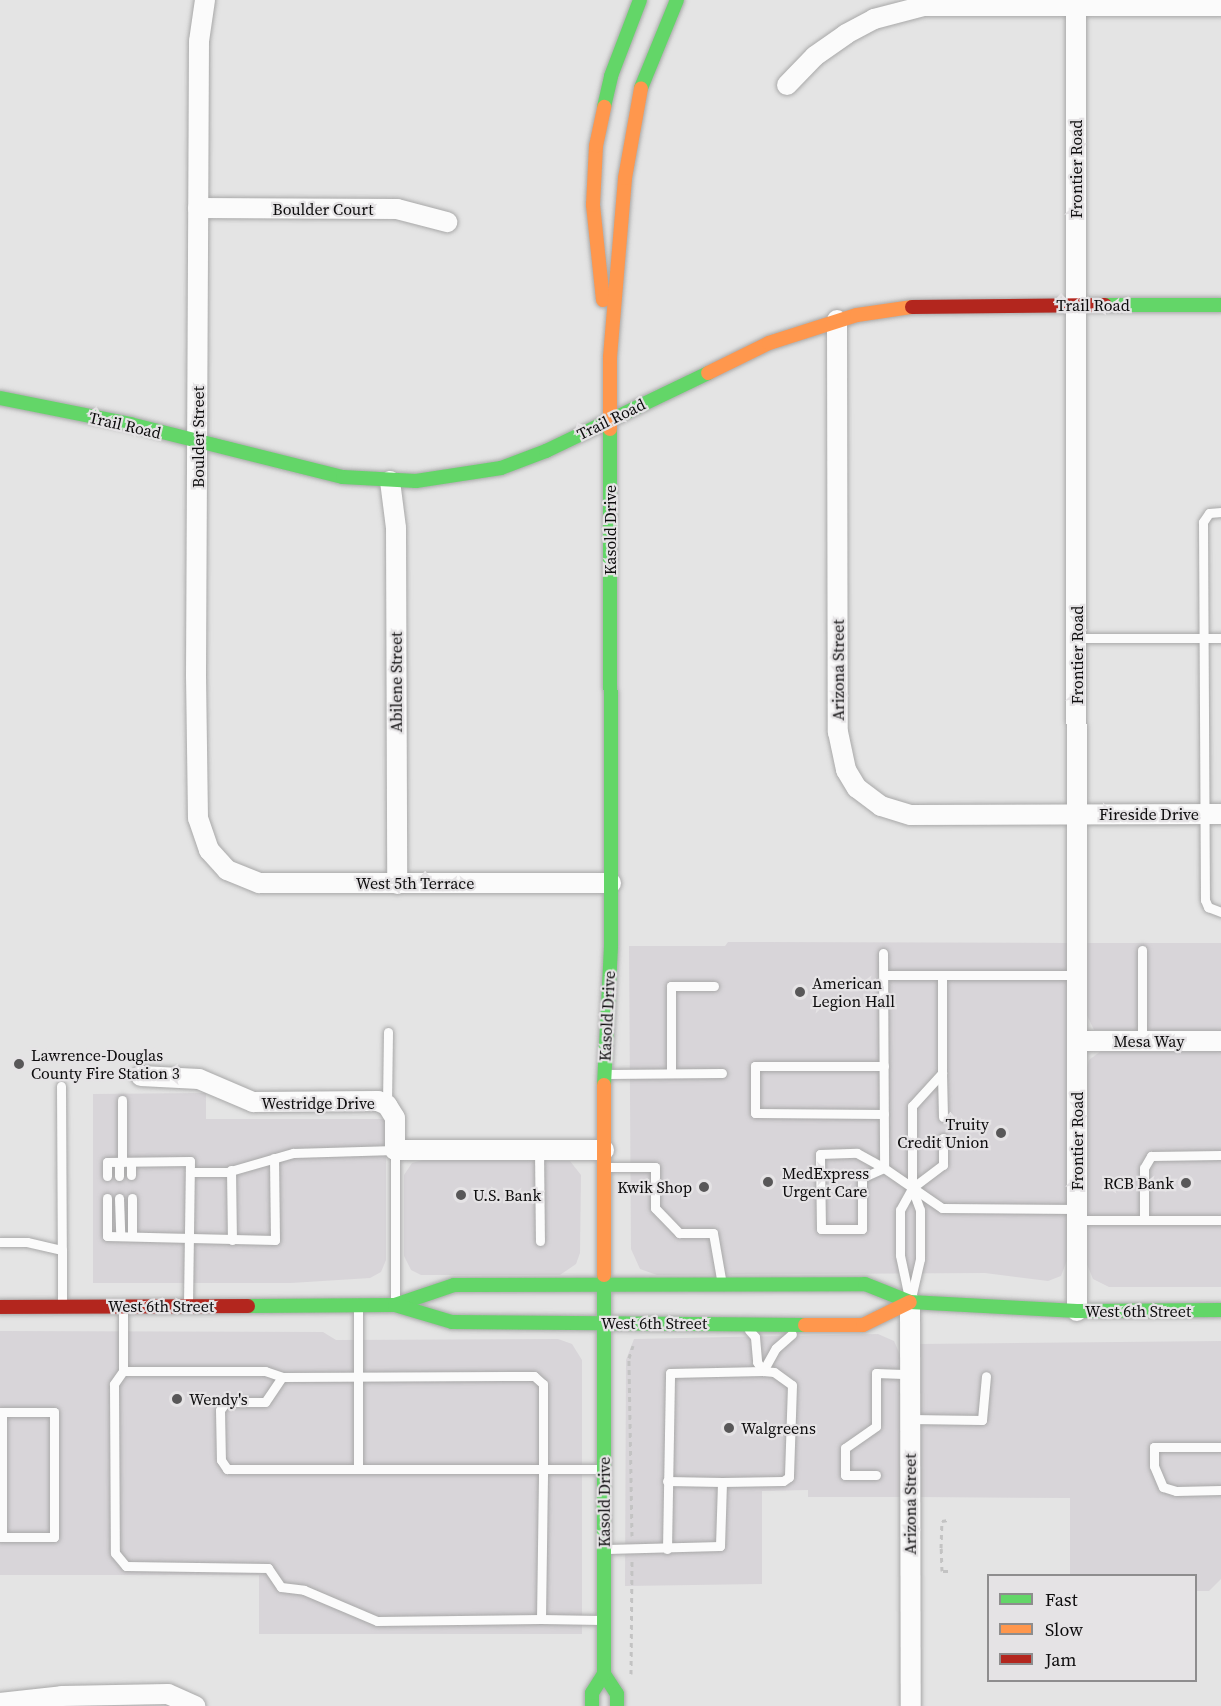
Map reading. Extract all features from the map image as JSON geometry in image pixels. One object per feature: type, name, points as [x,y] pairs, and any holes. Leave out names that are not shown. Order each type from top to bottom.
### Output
[{"type":"main road","name":"Kasold Drive","points":[[610,357],[595,238],[594,165],[610,76],[640,0]]},
{"type":"main road","name":"Kasold Drive","points":[[592,1706],[592,1693],[604,1674],[604,1074],[610,883],[610,357],[625,178],[637,100],[648,64],[677,0]]},
{"type":"main road","name":"Trail Road","points":[[0,398],[343,477],[390,481],[459,477],[501,468],[610,420],[769,343],[837,320],[924,306],[1221,306]]},
{"type":"main road","name":"West 6th Street","points":[[0,1306],[395,1305],[454,1285],[865,1284],[910,1302],[1077,1311],[1221,1310]]},
{"type":"main road","name":"West 6th Street","points":[[395,1305],[452,1322],[863,1325],[910,1302]]},
{"type":"main road","name":"Kasold Drive","points":[[604,1674],[617,1694],[617,1706]]},
{"type":"street","name":"Boulder Street","points":[[205,0],[200,41],[198,208],[198,818],[208,850],[223,867]]},
{"type":"street","points":[[787,85],[815,56],[846,34],[897,12],[949,3],[1076,2],[1221,6]]},
{"type":"street","name":"Frontier Road","points":[[1076,2],[1077,1311]]},
{"type":"street","name":"Boulder Court","points":[[198,208],[397,209],[447,222]]},
{"type":"street","name":"Arizona Street","points":[[837,320],[838,732],[846,770],[870,799],[911,815],[1077,814]]},
{"type":"street","name":"Abilene Street","points":[[390,481],[396,528],[397,884]]},
{"type":"street","name":"Fireside Drive","points":[[1077,814],[1213,814]]},
{"type":"street","name":"West 5th Terrace","points":[[223,867],[242,879],[259,883],[610,883]]},
{"type":"street","name":"Mesa Way","points":[[1077,1041],[1221,1041]]},
{"type":"street","name":"Westridge Drive","points":[[141,1076],[199,1079],[253,1102],[378,1101],[387,1105],[395,1118],[395,1150]]},
{"type":"street","points":[[395,1150],[539,1150],[604,1158]]},
{"type":"street","name":"Arizona Street","points":[[910,1302],[911,1706]]},
{"type":"street","points":[[0,1703],[62,1696],[168,1694],[195,1706]]},
{"type":"lane","points":[[1221,512],[1209,513],[1203,522],[1204,638],[1213,814],[1204,900],[1208,907],[1221,912]]},
{"type":"lane","points":[[1077,638],[1221,638]]},
{"type":"lane","points":[[1142,950],[1142,1041]]},
{"type":"lane","points":[[883,952],[884,1168]]},
{"type":"lane","points":[[884,975],[1077,975]]},
{"type":"lane","points":[[942,975],[943,1116]]},
{"type":"lane","points":[[671,1073],[671,986],[714,986]]},
{"type":"lane","points":[[387,1105],[388,1032]]},
{"type":"lane","points":[[884,1066],[755,1066],[755,1113],[884,1114]]},
{"type":"lane","points":[[604,1074],[722,1073]]},
{"type":"lane","points":[[910,1302],[920,1259],[920,1210],[912,1188],[912,1106],[942,1073]]},
{"type":"lane","points":[[62,1086],[62,1306]]},
{"type":"lane","points":[[119,1176],[124,1161],[122,1100]]},
{"type":"lane","points":[[910,1302],[901,1260],[900,1210],[912,1188],[943,1164],[943,1138]]},
{"type":"lane","points":[[190,1172],[231,1170],[292,1153],[395,1150],[395,1305]]},
{"type":"lane","points":[[539,1150],[540,1241]]},
{"type":"lane","points":[[884,1168],[862,1178],[862,1229],[821,1229],[820,1154],[857,1153],[884,1168],[942,1208],[1077,1214],[1144,1220],[1221,1220]]},
{"type":"lane","points":[[1144,1220],[1144,1168],[1151,1156],[1221,1155]]},
{"type":"lane","points":[[107,1198],[107,1236],[275,1240],[274,1158]]},
{"type":"lane","points":[[604,1158],[656,1167],[656,1208],[679,1233],[712,1233],[722,1284]]},
{"type":"lane","points":[[107,1176],[106,1161],[190,1161],[188,1306]]},
{"type":"lane","points":[[124,1161],[131,1175]]},
{"type":"lane","points":[[231,1170],[232,1240]]},
{"type":"lane","points":[[119,1198],[120,1236]]},
{"type":"lane","points":[[132,1198],[132,1236]]},
{"type":"lane","points":[[0,1242],[27,1242],[62,1250]]},
{"type":"lane","points":[[123,1306],[123,1371],[114,1384],[116,1554],[126,1566],[268,1568],[281,1587],[304,1590],[377,1621],[604,1620]]},
{"type":"lane","points":[[358,1306],[358,1469]]},
{"type":"lane","points":[[744,1324],[755,1337],[757,1362],[763,1371]]},
{"type":"lane","points":[[763,1371],[776,1348],[805,1324]]},
{"type":"lane","points":[[123,1371],[265,1371],[282,1377],[534,1376],[543,1383],[541,1619]]},
{"type":"lane","points":[[667,1481],[783,1481],[792,1471],[792,1385],[774,1372],[670,1373],[667,1481],[667,1549]]},
{"type":"lane","points":[[876,1475],[845,1475],[845,1448],[876,1426],[876,1374],[910,1374]]},
{"type":"lane","points":[[910,1419],[982,1420],[986,1376]]},
{"type":"lane","points":[[282,1377],[265,1402],[226,1402],[220,1410],[221,1460],[227,1469],[604,1469]]},
{"type":"lane","points":[[1,1412],[54,1412],[54,1537],[1,1537],[1,1412]]},
{"type":"lane","points":[[1221,1447],[1154,1448],[1154,1466],[1163,1487],[1221,1490]]},
{"type":"lane","points":[[604,1549],[720,1546],[722,1482]]},
{"type":"path","points":[[631,1677],[632,1549],[629,1358],[637,1341]]},
{"type":"path","points":[[948,1520],[942,1521],[941,1548],[942,1571],[948,1571]]},
{"type":"shaded area","points":[[728,942],[1067,943],[1067,1260],[1061,1276],[1048,1281],[985,1273],[657,1275],[640,1269],[631,1249],[629,946],[725,946]]},
{"type":"shaded area","points":[[1086,943],[1221,943],[1221,1032],[1094,1030],[1087,1015]]},
{"type":"shaded area","points":[[1101,1051],[1221,1051],[1221,1287],[1109,1287],[1093,1279],[1087,1264],[1087,1068],[1089,1060]]},
{"type":"shaded area","points":[[206,1093],[206,1119],[386,1119],[386,1260],[381,1272],[370,1278],[291,1283],[93,1283],[93,1094]]},
{"type":"shaded area","points":[[427,1159],[570,1161],[581,1175],[580,1253],[576,1264],[560,1275],[421,1275],[411,1270],[404,1256],[404,1175],[412,1163]]},
{"type":"shaded area","points":[[0,1331],[323,1332],[336,1340],[558,1339],[572,1344],[582,1360],[582,1634],[259,1634],[259,1575],[0,1575]]},
{"type":"shaded area","points":[[878,1334],[894,1341],[900,1355],[900,1497],[808,1497],[808,1490],[762,1491],[762,1584],[625,1586],[626,1360],[634,1339]]},
{"type":"shaded area","points":[[1221,1341],[1221,1579],[1209,1591],[1197,1591],[1197,1574],[1070,1574],[1070,1498],[920,1497],[918,1344]]},
{"type":"traffic: fast","points":[[604,107],[611,76],[640,0]]},
{"type":"traffic: fast","points":[[641,88],[677,0]]},
{"type":"traffic: fast","points":[[1105,305],[1221,305]]},
{"type":"traffic: fast","points":[[0,398],[130,424],[343,477],[416,481],[501,468],[546,451],[708,373]]},
{"type":"traffic: fast","points":[[604,1085],[611,946],[610,429]]},
{"type":"traffic: fast","points":[[592,1706],[592,1693],[604,1674],[604,1275]]},
{"type":"traffic: fast","points":[[395,1305],[454,1285],[865,1284],[910,1302],[1077,1311],[1221,1310]]},
{"type":"traffic: fast","points":[[248,1306],[395,1305],[452,1322],[805,1325]]},
{"type":"traffic: fast","points":[[604,1674],[617,1694],[617,1706]]},
{"type":"traffic: slow","points":[[610,429],[610,357],[625,178],[641,88]]},
{"type":"traffic: slow","points":[[603,300],[593,205],[596,146],[604,107]]},
{"type":"traffic: slow","points":[[708,373],[769,343],[857,315],[912,307]]},
{"type":"traffic: slow","points":[[604,1085],[604,1275]]},
{"type":"traffic: slow","points":[[805,1325],[863,1325],[910,1302]]},
{"type":"traffic: jam","points":[[912,307],[1105,305]]},
{"type":"traffic: jam","points":[[0,1307],[248,1306]]},
{"type":"place","name":"American Legion Hall","points":[[800,992]]},
{"type":"place","name":"Lawrence-Douglas County Fire Station 3","points":[[19,1064]]},
{"type":"place","name":"Truity Credit Union","points":[[1001,1133]]},
{"type":"place","name":"MedExpress Urgent Care","points":[[768,1182]]},
{"type":"place","name":"RCB Bank","points":[[1186,1183]]},
{"type":"place","name":"Kwik Shop","points":[[704,1187]]},
{"type":"place","name":"U.S. Bank","points":[[461,1195]]},
{"type":"place","name":"Wendy's","points":[[177,1399]]},
{"type":"place","name":"Walgreens","points":[[729,1428]]}]
